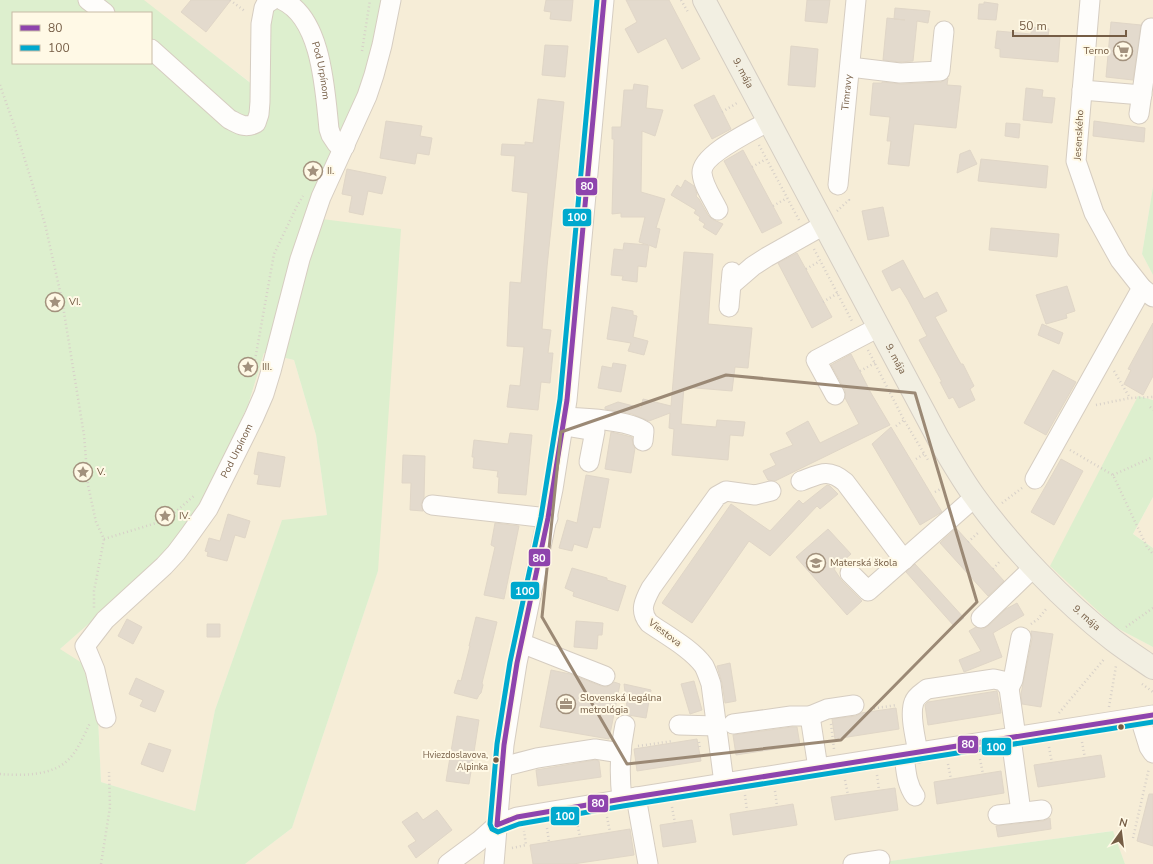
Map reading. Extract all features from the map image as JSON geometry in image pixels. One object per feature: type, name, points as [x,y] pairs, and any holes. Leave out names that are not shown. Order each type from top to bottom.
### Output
[{"type":"main road","name":"9. mája","points":[[704,0],[769,121],[830,219],[879,327],[938,438],[975,497],[1004,534],[1034,567],[1076,608],[1113,640],[1153,668]]},
{"type":"street","points":[[88,0],[104,12]]},
{"type":"street","points":[[152,50],[229,119],[247,127],[256,123],[259,114],[261,24],[264,8],[266,4],[272,0]]},
{"type":"street","name":"Pod Urpínom","points":[[282,0],[295,8],[307,24],[318,53],[324,82],[329,129],[337,144],[345,146]]},
{"type":"street","name":"Pod Urpínom","points":[[106,718],[95,670],[85,646],[105,620],[176,553],[201,519],[224,479],[264,394],[279,343],[300,259],[321,197],[367,96],[382,44],[391,0]]},
{"type":"street","points":[[494,864],[504,745],[521,643],[548,518],[564,421],[604,0]]},
{"type":"street","name":"Timravy","points":[[838,185],[856,0]]},
{"type":"street","name":"Jesenského","points":[[1090,0],[1076,161],[1094,213],[1120,260],[1148,292]]},
{"type":"street","points":[[1140,114],[1151,28]]},
{"type":"street","points":[[850,67],[900,73],[940,70],[944,31]]},
{"type":"street","points":[[1082,90],[1142,95]]},
{"type":"street","points":[[718,210],[704,181],[702,170],[705,164],[718,151],[769,121]]},
{"type":"street","points":[[730,307],[731,276],[753,266],[767,256],[830,219]]},
{"type":"street","points":[[1035,479],[1074,409],[1148,292]]},
{"type":"street","points":[[835,395],[816,360],[879,327]]},
{"type":"street","points":[[564,421],[598,419],[638,426],[644,431],[643,441]]},
{"type":"street","points":[[564,421],[595,431],[589,462]]},
{"type":"street","points":[[801,481],[823,473],[838,476],[845,482],[904,560]]},
{"type":"street","name":"Viestova","points":[[724,783],[725,725],[704,666],[689,651],[649,623],[643,612],[643,605],[651,588],[717,496],[726,491],[755,495],[771,491]]},
{"type":"street","points":[[850,573],[868,591],[975,497]]},
{"type":"street","points":[[432,505],[548,518]]},
{"type":"street","points":[[981,618],[1034,567]]},
{"type":"street","points":[[1021,637],[1013,680],[1009,688],[1021,812]]},
{"type":"street","points":[[521,643],[605,676]]},
{"type":"street","points":[[915,796],[910,790],[908,784],[911,754],[912,714],[914,703],[918,696],[927,689],[994,679],[1003,681],[1009,688]]},
{"type":"street","points":[[677,733],[792,716],[810,716],[827,709],[854,705]]},
{"type":"street","points":[[810,716],[818,768]]},
{"type":"street","points":[[448,864],[480,841],[497,825],[517,817],[1146,716],[1151,758]]},
{"type":"street","points":[[625,725],[622,741],[626,750],[620,781],[629,798],[648,864]]},
{"type":"street","points":[[502,767],[537,758],[595,749],[626,750]]},
{"type":"street","points":[[998,814],[1042,810]]},
{"type":"street","points":[[853,864],[880,860]]},
{"type":"path","points":[[230,0],[246,12]]},
{"type":"path","points":[[0,85],[45,224],[62,300],[84,435],[88,485],[96,522],[104,539],[94,592],[93,623],[98,628]]},
{"type":"path","points":[[722,112],[737,103]]},
{"type":"path","points":[[752,167],[766,159]]},
{"type":"path","points":[[773,206],[787,198]]},
{"type":"path","points":[[830,219],[849,200]]},
{"type":"path","points":[[806,269],[820,261]]},
{"type":"path","points":[[823,302],[838,293]]},
{"type":"path","points":[[860,371],[875,363]]},
{"type":"path","points":[[1123,386],[1130,398]]},
{"type":"path","points":[[1074,409],[1130,398],[1153,397]]},
{"type":"path","points":[[896,426],[904,420]]},
{"type":"path","points":[[1055,442],[1113,475],[1146,547],[1153,554]]},
{"type":"path","points":[[916,459],[924,454]]},
{"type":"path","points":[[1113,475],[1153,457]]},
{"type":"path","points":[[1000,504],[1035,479]]},
{"type":"path","points":[[935,492],[944,487]]},
{"type":"path","points":[[104,539],[166,520]]},
{"type":"path","points":[[968,542],[978,533]]},
{"type":"path","points":[[992,568],[1001,560]]},
{"type":"path","points":[[1021,637],[1026,628],[1038,619],[1047,608]]},
{"type":"path","points":[[1124,628],[1153,608]]},
{"type":"path","points":[[1056,717],[1105,658]]},
{"type":"path","points":[[1107,714],[1116,666]]},
{"type":"path","points":[[0,774],[34,774],[54,769],[69,759],[80,743],[102,697]]},
{"type":"path","points":[[626,750],[677,733]]},
{"type":"path","points":[[1081,736],[1085,758]]},
{"type":"path","points":[[698,737],[700,749]]},
{"type":"path","points":[[1048,742],[1052,763]]},
{"type":"path","points":[[979,753],[983,774]]},
{"type":"path","points":[[947,758],[950,779]]},
{"type":"path","points":[[1133,838],[1151,758]]},
{"type":"path","points":[[876,769],[879,790]]},
{"type":"path","points":[[101,864],[110,807],[109,772]]},
{"type":"path","points":[[844,775],[848,795]]},
{"type":"path","points":[[774,786],[777,806]]},
{"type":"path","points":[[744,791],[747,811]]},
{"type":"path","points":[[672,802],[675,823]]},
{"type":"path","points":[[547,823],[549,842]]},
{"type":"path","points":[[609,826],[610,832]]},
{"type":"path","points":[[511,848],[526,845],[524,827]]},
{"type":"path","points":[[578,831],[580,837]]},
{"type":"highlighted area","points":[[726,375],[915,393],[977,602],[841,740],[627,764],[542,617],[561,432]]},
{"type":"shaded area","points":[[267,0],[267,95],[143,1]]},
{"type":"shaded area","points":[[382,0],[1153,0],[1153,187],[1142,254],[1153,275],[1153,400],[1138,396],[1115,627],[1153,647],[1153,864],[1125,864],[1112,831],[890,861],[890,864],[245,864],[292,828],[378,571],[306,217]]},
{"type":"shaded area","points":[[264,353],[294,360],[316,435],[327,515],[282,521],[215,710],[195,811],[101,782],[98,717],[60,649],[109,606],[220,467],[248,405]]},
{"type":"shaded area","points":[[1153,497],[1153,548],[1133,534]]},
{"type":"green space","points":[[0,0],[144,0],[266,95],[267,0],[382,0],[379,22],[361,86],[306,217],[401,229],[378,571],[292,828],[245,864],[0,864]],"holes":[[[264,353],[294,360],[316,435],[327,515],[282,520],[215,710],[195,811],[101,782],[98,717],[82,663],[60,649],[170,549],[194,515],[220,467],[248,405]]]},
{"type":"green space","points":[[1153,187],[1153,275],[1142,254]]},
{"type":"green space","points":[[1138,396],[1153,400],[1153,497],[1133,534],[1153,548],[1153,647],[1115,627],[1050,566]]},
{"type":"green space","points":[[1113,831],[1125,864],[890,864],[890,861]]},
{"type":"building","points":[[191,0],[231,0],[206,32],[181,12]]},
{"type":"building","points":[[546,0],[573,0],[571,21],[550,19],[551,12],[544,11]]},
{"type":"building","points":[[626,0],[669,0],[700,59],[682,69],[666,38],[638,53],[625,29],[637,22]]},
{"type":"building","points":[[807,0],[830,0],[827,23],[805,21]]},
{"type":"building","points":[[984,2],[998,4],[996,20],[978,19],[979,4],[984,4]]},
{"type":"building","points":[[895,8],[930,11],[928,23],[917,21],[913,61],[900,62],[883,60],[887,18],[894,19]]},
{"type":"building","name":"Terno","points":[[1111,22],[1141,25],[1133,80],[1106,77]]},
{"type":"building","points":[[1031,27],[1049,29],[1048,36],[1060,37],[1058,62],[1000,57],[1000,49],[995,48],[997,31],[1031,34]]},
{"type":"building","points":[[545,45],[568,46],[565,77],[542,75]]},
{"type":"building","points":[[791,46],[818,49],[815,87],[788,85]]},
{"type":"building","points":[[948,78],[947,85],[961,86],[956,128],[914,124],[909,166],[888,164],[891,141],[887,141],[890,117],[870,115],[873,83],[882,82],[901,84],[941,82]]},
{"type":"building","points":[[634,84],[648,86],[646,108],[663,110],[655,136],[642,131],[641,192],[665,199],[656,228],[660,229],[656,248],[649,245],[646,267],[638,266],[637,282],[622,280],[623,276],[611,275],[614,249],[623,250],[624,243],[648,245],[639,242],[645,217],[621,217],[621,213],[612,214],[614,139],[612,139],[612,127],[621,127],[624,90],[633,90]]},
{"type":"building","points":[[1026,88],[1043,90],[1042,97],[1055,98],[1052,123],[1023,120]]},
{"type":"building","points":[[714,95],[731,129],[712,139],[694,105]]},
{"type":"building","points":[[538,99],[564,102],[542,329],[551,330],[548,353],[553,353],[550,383],[541,382],[538,410],[507,407],[510,385],[520,386],[524,347],[507,346],[510,282],[521,283],[528,193],[512,191],[515,156],[501,155],[502,144],[525,145],[525,142],[533,143]]},
{"type":"building","points":[[386,121],[422,126],[420,136],[432,138],[429,155],[417,153],[415,164],[380,158]]},
{"type":"building","points":[[1094,121],[1145,128],[1144,142],[1093,136]]},
{"type":"building","points":[[1006,123],[1020,124],[1019,138],[1005,136]]},
{"type":"building","points":[[743,150],[782,223],[762,233],[724,161]]},
{"type":"building","points":[[970,150],[977,164],[957,173],[960,154]]},
{"type":"building","points":[[981,159],[1048,166],[1046,188],[978,181]]},
{"type":"building","points":[[347,169],[386,177],[382,194],[368,191],[363,215],[349,212],[352,196],[342,194]]},
{"type":"building","points":[[685,180],[694,186],[697,194],[696,196],[708,215],[712,219],[723,224],[716,235],[703,227],[705,224],[699,220],[700,217],[694,213],[696,210],[671,195],[677,185],[681,188]]},
{"type":"building","points":[[883,207],[889,236],[868,240],[862,211]]},
{"type":"building","points":[[991,228],[1059,234],[1057,257],[989,250]]},
{"type":"building","points":[[684,252],[713,254],[708,324],[752,328],[748,368],[735,367],[732,391],[684,387],[681,424],[716,427],[717,420],[745,422],[743,436],[730,435],[728,460],[672,455],[674,429],[669,428],[670,413],[649,421],[632,414],[605,409],[605,407],[618,402],[641,408],[643,399],[671,406]]},
{"type":"building","points":[[797,253],[832,317],[812,328],[778,263]]},
{"type":"building","points":[[903,260],[924,299],[937,292],[947,311],[935,317],[961,364],[963,364],[974,386],[970,389],[975,400],[959,408],[953,397],[949,399],[940,382],[942,382],[919,340],[927,336],[908,300],[900,287],[892,291],[882,271]]},
{"type":"building","points":[[1067,286],[1075,311],[1066,314],[1067,318],[1046,324],[1036,295]]},
{"type":"building","points":[[612,307],[633,311],[633,315],[637,316],[633,337],[648,341],[644,355],[628,351],[631,343],[607,339]]},
{"type":"building","points":[[1153,323],[1153,376],[1143,395],[1124,384],[1131,370],[1128,369]]},
{"type":"building","points":[[1042,324],[1063,333],[1059,344],[1038,335]]},
{"type":"building","points":[[851,354],[871,393],[890,425],[775,481],[768,480],[763,471],[776,465],[770,454],[793,445],[786,433],[808,421],[820,443],[859,424],[845,398],[845,390],[831,365]]},
{"type":"building","points":[[613,363],[626,365],[621,392],[598,388],[602,366],[612,368]]},
{"type":"building","points":[[1053,370],[1076,382],[1046,435],[1024,423]]},
{"type":"building","points":[[891,427],[942,512],[920,525],[872,444]]},
{"type":"building","points":[[611,432],[632,437],[635,448],[631,473],[605,469]]},
{"type":"building","points":[[510,433],[532,435],[526,495],[498,493],[498,471],[473,468],[474,457],[472,457],[474,440],[508,444]]},
{"type":"building","points":[[258,452],[285,457],[280,487],[257,484],[259,475],[254,474]]},
{"type":"building","points":[[403,455],[425,456],[424,498],[421,504],[423,511],[410,510],[411,483],[402,483]]},
{"type":"building","points":[[1061,459],[1083,471],[1054,525],[1031,512]]},
{"type":"building","points":[[586,475],[609,479],[600,528],[593,527],[587,548],[574,544],[572,551],[559,548],[567,520],[577,523]]},
{"type":"building","points":[[827,485],[838,494],[820,509],[817,506],[770,556],[749,541],[692,623],[662,603],[731,504],[770,531],[799,500],[803,504]]},
{"type":"building","points":[[228,514],[250,521],[245,538],[235,535],[227,561],[207,556],[208,552],[205,551],[209,538],[220,541]]},
{"type":"building","points":[[495,523],[519,526],[504,599],[484,595],[495,547],[491,545]]},
{"type":"building","points":[[956,528],[1004,581],[988,596],[940,543]]},
{"type":"building","points":[[828,529],[851,554],[834,569],[842,581],[862,601],[847,615],[796,557]]},
{"type":"building","points":[[915,564],[964,618],[954,626],[906,572]]},
{"type":"building","points":[[572,568],[607,578],[607,580],[626,586],[618,611],[573,596],[574,592],[565,588]]},
{"type":"building","points":[[1017,603],[1024,615],[993,633],[1002,657],[964,672],[959,660],[981,651],[969,631],[976,627],[983,629],[1006,609]]},
{"type":"building","points":[[476,617],[497,622],[482,683],[481,693],[477,699],[454,693],[458,680],[461,681]]},
{"type":"building","points":[[127,619],[142,627],[133,644],[118,636]]},
{"type":"building","points":[[576,621],[603,623],[602,635],[598,635],[597,649],[574,647]]},
{"type":"building","points":[[207,624],[220,624],[220,637],[207,637]]},
{"type":"building","points":[[1031,631],[1053,634],[1041,707],[1022,704],[1021,694],[1032,639]]},
{"type":"building","points":[[730,663],[736,701],[725,703],[722,683],[717,666]]},
{"type":"building","points":[[551,670],[570,674],[601,686],[607,687],[614,682],[620,684],[609,739],[540,727]]},
{"type":"building","points":[[136,678],[164,691],[155,712],[140,706],[143,700],[129,694]]},
{"type":"building","points":[[694,681],[702,710],[690,714],[681,684]]},
{"type":"building","points":[[624,684],[651,690],[646,718],[628,715]]},
{"type":"building","points":[[997,691],[1001,713],[928,725],[925,705],[928,702]]},
{"type":"building","points":[[896,708],[899,729],[835,739],[832,719]]},
{"type":"building","points":[[457,716],[479,720],[469,784],[446,781]]},
{"type":"building","points":[[797,727],[800,745],[736,755],[733,735]]},
{"type":"building","points":[[697,739],[701,761],[637,771],[634,749]]},
{"type":"building","points":[[149,743],[171,750],[163,772],[141,764]]},
{"type":"building","points":[[1101,755],[1105,777],[1038,787],[1034,765]]},
{"type":"building","points":[[595,760],[599,761],[601,777],[538,786],[536,770]]},
{"type":"building","points":[[1001,771],[1004,793],[937,804],[934,782]]},
{"type":"building","points":[[895,788],[898,810],[835,820],[831,797]]},
{"type":"building","points":[[1149,794],[1153,794],[1153,846],[1137,841]]},
{"type":"building","points":[[793,804],[797,825],[733,835],[730,814]]},
{"type":"building","points":[[437,810],[452,830],[416,858],[408,846],[416,841],[402,822],[417,812],[423,820]]},
{"type":"building","points":[[1050,818],[1051,829],[998,837],[996,826],[1043,821]]},
{"type":"building","points":[[692,820],[696,842],[663,847],[660,825]]},
{"type":"building","points":[[630,829],[634,855],[573,864],[533,864],[530,845]]},
{"type":"transit line","name":"100","points":[[597,0],[560,399],[541,517],[510,662],[497,744],[490,824],[492,829],[498,832],[519,824],[623,806],[1153,722]]},
{"type":"transit line","name":"80","points":[[604,0],[567,400],[548,518],[517,663],[504,745],[497,825],[517,817],[622,799],[1153,715]]},
{"type":"place","name":"Terno","points":[[1123,51]]},
{"type":"place","name":"II.","points":[[313,171]]},
{"type":"place","name":"VI.","points":[[55,302]]},
{"type":"place","name":"III.","points":[[248,367]]},
{"type":"place","name":"V.","points":[[83,472]]},
{"type":"place","name":"IV.","points":[[165,516]]},
{"type":"place","name":"Materská škola","points":[[816,563]]},
{"type":"place","name":"Slovenská legálna metrológia","points":[[566,704]]},
{"type":"place","name":"Hviezdoslavova, Alpinka","points":[[496,760]]}]
